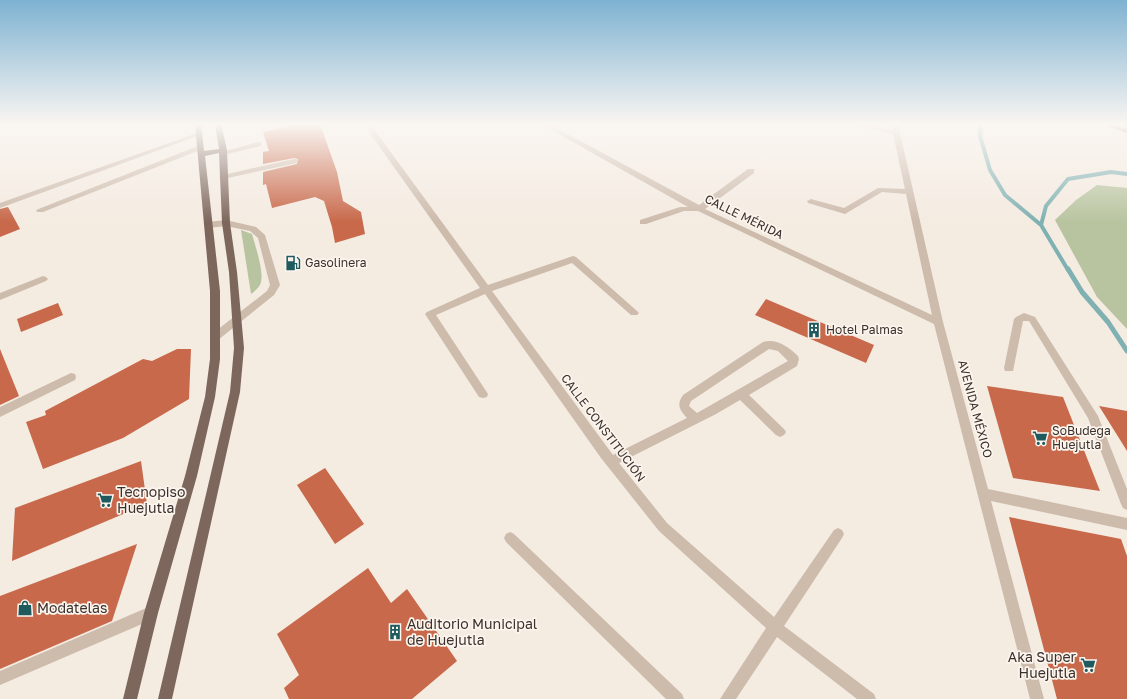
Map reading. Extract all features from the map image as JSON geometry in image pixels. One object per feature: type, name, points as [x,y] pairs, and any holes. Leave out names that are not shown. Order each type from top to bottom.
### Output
[{"type":"main road","points":[[130,699],[151,613],[193,469],[210,397],[215,359],[215,292],[202,157]]},
{"type":"main road","points":[[165,699],[233,399],[239,348],[226,223],[223,157]]},
{"type":"street","points":[[0,206],[127,157]]},
{"type":"street","points":[[40,210],[187,157]]},
{"type":"street","name":"CALLE CONSTITUCIÓN","points":[[391,157],[611,462],[663,526],[775,627],[869,699]]},
{"type":"street","name":"CALLE MÉRIDA","points":[[603,157],[699,209],[938,322]]},
{"type":"street","name":"AVENIDA MÉXICO","points":[[902,157],[938,322],[1037,699]]},
{"type":"street","points":[[223,177],[294,161]]},
{"type":"street","points":[[643,222],[683,209],[699,209],[751,171]]},
{"type":"street","points":[[811,201],[845,211],[881,190],[909,192]]},
{"type":"street","points":[[208,225],[226,223],[253,229],[262,236],[275,285],[271,293],[215,337]]},
{"type":"street","points":[[483,394],[430,314],[487,289],[573,259],[634,313]]},
{"type":"street","points":[[0,297],[43,279]]},
{"type":"street","points":[[1009,368],[1018,319],[1028,317],[1032,319],[1093,416],[1127,504]]},
{"type":"street","points":[[611,462],[695,419],[741,394],[793,363],[794,359],[789,353],[773,344],[766,345],[687,398],[684,402],[684,407],[695,419]]},
{"type":"street","points":[[0,412],[71,377]]},
{"type":"street","points":[[741,394],[780,432]]},
{"type":"street","points":[[984,494],[1127,524]]},
{"type":"street","points":[[728,699],[838,534]]},
{"type":"street","points":[[510,538],[677,699]]},
{"type":"street","points":[[0,678],[151,613]]},
{"type":"green space","points":[[1097,185],[1127,188],[1127,329],[1097,297],[1055,220],[1076,200]]},
{"type":"green space","points":[[241,230],[252,234],[262,277],[257,289],[251,294]]},
{"type":"building","points":[[263,157],[332,157],[337,172],[343,201],[361,212],[365,234],[335,243],[324,201],[315,197],[272,208],[266,184],[263,185],[263,172],[297,164],[298,159],[294,158],[263,164]]},
{"type":"building","points":[[8,207],[20,229],[0,237],[0,209]]},
{"type":"building","name":"Hotel Palmas","points":[[766,299],[874,345],[866,363],[755,315]]},
{"type":"building","points":[[58,303],[63,315],[21,332],[17,319]]},
{"type":"building","points":[[0,349],[19,396],[0,405]]},
{"type":"building","points":[[177,349],[191,349],[189,399],[123,438],[43,469],[26,422],[46,415],[45,411],[143,359],[152,361]]},
{"type":"building","name":"SoBudega Huejutla","points":[[987,386],[1063,397],[1100,491],[1013,478]]},
{"type":"building","points":[[1099,406],[1127,411],[1127,451]]},
{"type":"building","points":[[141,461],[147,504],[12,561],[15,508]]},
{"type":"building","points":[[325,468],[364,524],[335,544],[297,485]]},
{"type":"building","points":[[1009,517],[1121,539],[1127,556],[1127,699],[1057,699]]},
{"type":"building","points":[[137,544],[112,621],[0,669],[0,596]]},
{"type":"building","name":"Auditorio Municipal de Huejutla","points":[[368,568],[391,603],[407,589],[457,661],[412,699],[289,699],[284,688],[299,675],[277,634]]},
{"type":"waterway","points":[[986,157],[990,170],[1005,195],[1041,225]]},
{"type":"waterway","points":[[1041,225],[1046,206],[1068,179],[1111,172],[1127,174]]},
{"type":"waterway","points":[[1041,225],[1068,270]]},
{"type":"waterway","points":[[1068,269],[1082,292],[1108,322],[1127,351]]},
{"type":"place","name":"Gasolinera","points":[[293,263]]},
{"type":"place","name":"Hotel Palmas","points":[[814,330]]},
{"type":"place","name":"SoBudega Huejutla","points":[[1040,438]]},
{"type":"place","name":"Tecnopiso Huejutla","points":[[105,500]]},
{"type":"place","name":"Modatelas","points":[[25,608]]},
{"type":"place","name":"Auditorio Municipal de Huejutla","points":[[395,632]]},
{"type":"place","name":"Aka Super Huejutla","points":[[1088,665]]}]
